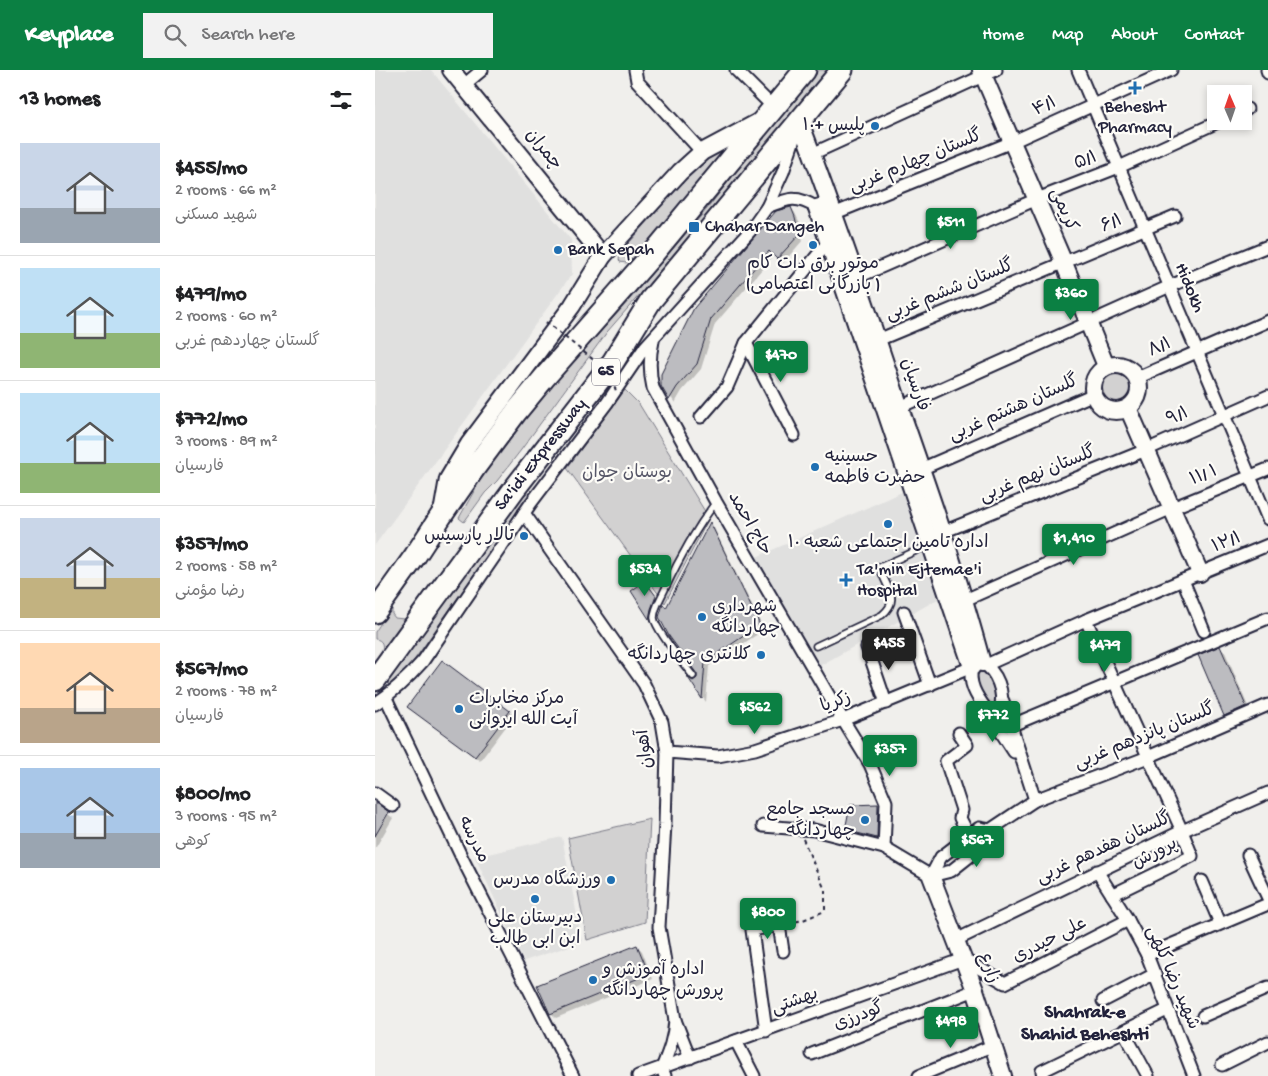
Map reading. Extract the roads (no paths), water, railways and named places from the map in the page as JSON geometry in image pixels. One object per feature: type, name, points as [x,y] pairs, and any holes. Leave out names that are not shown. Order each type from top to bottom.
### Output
[{"type":"highway","name":"65","points":[[375,612],[475,466],[544,378],[658,248],[805,70]]},
{"type":"highway","name":"Sa'idi Expressway","points":[[380,689],[515,488],[613,362],[651,300],[842,70]]},
{"type":"street","name":"چمران","points":[[451,70],[603,256]]},
{"type":"street","points":[[464,86],[482,70]]},
{"type":"street","points":[[635,70],[637,81],[702,152]]},
{"type":"street","points":[[441,516],[448,479],[469,444],[572,306],[603,256],[674,179],[702,152],[771,113],[736,70]]},
{"type":"street","name":"Hidokh","points":[[1079,70],[1268,519]]},
{"type":"street","name":"۴/۱","points":[[1012,142],[1171,70]]},
{"type":"street","points":[[812,154],[987,72]]},
{"type":"street","name":"کریمی","points":[[987,72],[1012,142],[1106,366]]},
{"type":"street","points":[[375,704],[380,689],[409,678],[423,661],[524,513],[607,403],[645,347],[750,231],[767,207],[783,172],[800,122]]},
{"type":"street","name":"فارسیان","points":[[800,122],[812,154],[827,209],[878,340],[943,532],[965,600],[978,668]]},
{"type":"street","name":"۵/۱","points":[[855,278],[1037,199],[1119,167],[1207,127]]},
{"type":"street","name":"گلستان چهارم غربی","points":[[827,209],[1012,142]]},
{"type":"street","points":[[767,207],[786,199],[795,198],[827,209]]},
{"type":"street","name":"فارسیان","points":[[827,209],[829,240],[931,544],[978,668]]},
{"type":"street","name":"۶/۱","points":[[1064,263],[1175,216]]},
{"type":"street","points":[[701,417],[727,387],[746,343],[829,240]]},
{"type":"street","points":[[900,407],[1089,324],[1170,286],[1267,250]]},
{"type":"street","name":"گلستان ششم غربی","points":[[878,340],[1064,263]]},
{"type":"street","name":"۸/۱","points":[[1137,378],[1268,321]]},
{"type":"street","name":"حاج احمد","points":[[654,338],[649,358],[653,388],[716,502],[870,764],[886,802],[884,848]]},
{"type":"street","points":[[746,343],[794,435]]},
{"type":"street","points":[[613,362],[645,347]]},
{"type":"street","points":[[1113,364],[1129,368],[1137,378],[1140,388],[1138,396],[1128,408],[1114,411],[1107,409],[1097,400],[1094,394],[1095,378],[1099,371],[1106,366],[1113,364]]},
{"type":"street","name":"گلستان هشتم غربی","points":[[921,469],[1094,394]]},
{"type":"street","name":"۹/۱","points":[[1146,450],[1268,396]]},
{"type":"street","points":[[1128,408],[1200,573]]},
{"type":"street","name":"گلستان نهم غربی","points":[[943,532],[1146,450]]},
{"type":"street","name":"۱۱/ ۱","points":[[965,600],[1172,508],[1268,469]]},
{"type":"street","name":"آهوان","points":[[524,513],[644,684],[661,722],[667,752],[659,927],[675,1020]]},
{"type":"street","name":"۱۲/۱","points":[[1086,620],[1268,545]]},
{"type":"street","points":[[1183,580],[1204,631]]},
{"type":"street","points":[[903,612],[930,685]]},
{"type":"street","points":[[1010,726],[1268,618]]},
{"type":"street","points":[[1086,620],[1182,831]]},
{"type":"street","name":"زکریا","points":[[667,752],[718,756],[746,751],[843,720],[954,675],[978,668],[1086,620]]},
{"type":"street","points":[[867,648],[886,703]]},
{"type":"street","points":[[931,876],[941,857],[979,828],[990,830],[1035,800],[1022,764],[997,680],[993,672],[978,668],[977,697],[1022,764]]},
{"type":"street","name":"مدرسه","points":[[380,689],[463,860],[573,1076]]},
{"type":"street","points":[[986,708],[996,712],[1000,709],[1003,701]]},
{"type":"street","name":"گلستان پانزدهم غربی","points":[[1035,800],[1149,757],[1268,705]]},
{"type":"street","points":[[959,733],[967,745],[946,760],[962,810],[960,818],[969,836]]},
{"type":"street","name":"گلستان هفدهم غربی","points":[[955,940],[1182,831],[1268,793]]},
{"type":"street","points":[[375,794],[393,806]]},
{"type":"street","points":[[763,826],[814,830],[884,848],[931,876],[951,871],[959,865],[989,841],[990,830]]},
{"type":"street","name":"پرورش","points":[[1112,895],[1192,856],[1182,831]]},
{"type":"street","points":[[1248,855],[1268,898]]},
{"type":"street","name":"شهید رضا کلهی","points":[[1097,872],[1128,920],[1147,955],[1194,1076]]},
{"type":"street","name":"زارع","points":[[931,876],[975,990],[1003,1076]]},
{"type":"street","points":[[1202,881],[1220,923]]},
{"type":"street","points":[[1147,955],[1268,904]]},
{"type":"street","name":"علی حیدری","points":[[963,959],[1005,983],[1128,920]]},
{"type":"street","points":[[766,1031],[752,930],[779,925],[783,951]]},
{"type":"street","name":"بهشتی","points":[[638,1076],[664,1072],[690,1058],[963,959]]},
{"type":"street","points":[[1103,1001],[1155,974]]},
{"type":"street","points":[[1203,1016],[1268,988]]},
{"type":"street","name":"گودرزی","points":[[812,1054],[975,990]]},
{"type":"street","points":[[1043,1074],[1167,1010]]},
{"type":"street","points":[[675,1020],[690,1058]]},
{"type":"street","points":[[664,1072],[674,1036],[675,1020]]},
{"type":"street","points":[[1124,1032],[1148,1076]]},
{"type":"street","points":[[736,1041],[754,1076]]},
{"type":"street","points":[[1222,1064],[1268,1042]]},
{"type":"street","points":[[919,1076],[994,1046]]},
{"type":"lane","points":[[693,676],[669,644],[654,617],[656,607],[695,531],[716,502]]},
{"type":"lane","points":[[816,646],[874,619],[890,609],[892,597],[880,568],[931,544]]},
{"type":"place","name":"Behesht Pharmacy","points":[[1135,88]]},
{"type":"place","name":"پلیس +۱۰","points":[[875,126]]},
{"type":"place","name":"Chahar Dangeh","points":[[694,227]]},
{"type":"place","name":"موتور برق دات کام (بازرگانی اعتصامی )","points":[[813,245]]},
{"type":"place","name":"Bank Sepah","points":[[558,250]]},
{"type":"place","name":"حسینیه حضرت فاطمه","points":[[815,467]]},
{"type":"place","name":"اداره تامین اجتماعی شعبه ۱۰","points":[[888,524]]},
{"type":"place","name":"تالار پارسیس","points":[[524,536]]},
{"type":"place","name":"Ta'min Ejtemae'i Hospital","points":[[846,580]]},
{"type":"place","name":"شهرداری چهاردانگه","points":[[702,617]]},
{"type":"place","name":"کلانتری چهاردانگه","points":[[761,655]]},
{"type":"place","name":"مرکز مخابرات آیت الله ایروانی","points":[[459,709]]},
{"type":"place","name":"مسجد جامع چهاردانگه","points":[[865,820]]},
{"type":"place","name":"ورزشگاه مدرس","points":[[611,880]]},
{"type":"place","name":"دبیرستان علی ابن ابی طالب","points":[[535,899]]},
{"type":"place","name":"اداره آموزش و پرورش چهاردانگه","points":[[593,980]]},
{"type":"district","name":"Shahrak-e Shahid Beheshti","points":[[1085,1024]]},
{"type":"park label","name":"بوستان جوان","points":[[627,473]]}]
